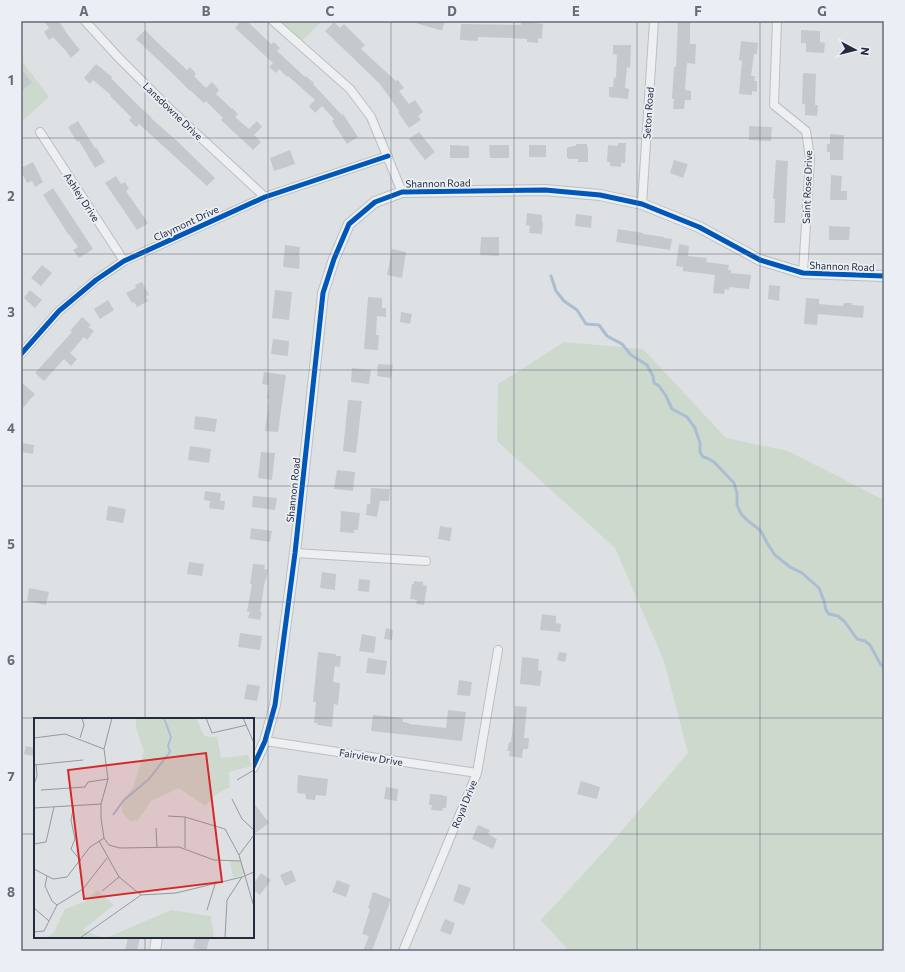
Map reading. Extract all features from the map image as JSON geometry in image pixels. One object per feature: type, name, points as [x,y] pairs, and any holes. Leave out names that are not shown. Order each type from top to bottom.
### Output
[{"type":"street","name":"Lansdowne Drive","points":[[85,21],[119,58],[172,111],[265,197]]},
{"type":"street","points":[[273,21],[350,89],[371,117],[402,192]]},
{"type":"street","name":"Seton Road","points":[[642,204],[654,21]]},
{"type":"street","name":"Saint Rose Drive","points":[[777,21],[774,105],[806,130],[810,158],[803,274]]},
{"type":"street","name":"Ashley Drive","points":[[40,132],[124,262]]},
{"type":"street","name":"Claymont Drive","points":[[21,354],[59,311],[96,280],[124,262],[265,197],[388,156]]},
{"type":"street","name":"Shannon Road","points":[[254,765],[265,741],[274,706],[295,552],[323,293],[334,259],[349,224],[375,202],[402,192],[545,190],[600,195],[642,204],[699,227],[760,260],[803,274],[884,276]]},
{"type":"street","points":[[295,552],[426,561]]},
{"type":"street","name":"Royal Drive","points":[[403,951],[477,773],[498,650]]},
{"type":"street","name":"Fairview Drive","points":[[265,741],[477,773]]},
{"type":"street","points":[[155,951],[157,938]]},
{"type":"shaded area","points":[[273,21],[322,21],[299,44]]},
{"type":"shaded area","points":[[21,60],[49,97],[21,122]]},
{"type":"shaded area","points":[[564,342],[643,349],[726,438],[788,451],[884,500],[884,951],[569,951],[541,920],[607,848],[688,753],[664,661],[615,548],[497,441],[498,384]]},
{"type":"building","points":[[44,21],[59,21],[80,50],[71,58],[53,37],[49,40],[44,32],[49,28]]},
{"type":"building","points":[[241,21],[247,21],[271,44],[274,42],[280,48],[277,51],[305,77],[306,76],[314,83],[313,84],[342,115],[343,114],[358,137],[347,144],[332,121],[334,119],[322,106],[315,113],[309,106],[315,100],[279,69],[276,73],[269,67],[273,63],[235,28]]},
{"type":"building","points":[[416,21],[445,21],[442,30],[439,30],[416,23]]},
{"type":"building","points":[[521,21],[534,21],[534,23],[543,24],[542,39],[538,38],[538,43],[527,42],[527,39],[511,38],[478,37],[478,41],[460,40],[461,24],[521,25]]},
{"type":"building","points":[[678,21],[690,22],[690,44],[696,44],[695,64],[687,63],[685,90],[691,91],[691,100],[685,100],[684,109],[673,109],[674,99],[672,99],[674,67],[676,67]]},
{"type":"building","points":[[334,22],[340,28],[344,24],[365,45],[361,49],[396,81],[398,80],[404,88],[399,91],[409,104],[415,100],[423,112],[418,116],[421,120],[409,128],[380,84],[325,31]]},
{"type":"building","points":[[145,30],[187,70],[190,67],[196,74],[194,76],[206,88],[212,82],[219,90],[216,94],[238,114],[235,117],[249,129],[257,121],[262,127],[254,135],[261,142],[253,150],[221,120],[223,118],[206,101],[204,103],[190,91],[136,39]]},
{"type":"building","points":[[801,30],[820,31],[820,42],[825,43],[824,53],[806,52],[806,43],[801,43]]},
{"type":"building","points":[[741,41],[758,43],[757,54],[754,54],[751,76],[755,76],[754,81],[757,81],[757,92],[752,91],[752,95],[739,94],[742,61],[739,60]]},
{"type":"building","points":[[613,45],[631,45],[630,68],[627,67],[625,88],[629,89],[628,99],[609,97],[609,87],[613,87],[614,77],[616,78],[617,55],[613,54]]},
{"type":"building","points":[[96,64],[112,77],[111,78],[151,118],[215,178],[207,186],[139,124],[136,127],[129,120],[132,118],[110,96],[111,95],[93,80],[90,84],[84,78]]},
{"type":"building","points":[[21,69],[32,82],[21,92]]},
{"type":"building","points":[[803,73],[816,74],[815,105],[818,105],[817,116],[805,115],[805,104],[802,104]]},
{"type":"building","points":[[78,121],[105,162],[95,168],[79,141],[77,142],[68,127]]},
{"type":"building","points":[[749,126],[772,127],[771,141],[749,140]]},
{"type":"building","points":[[419,132],[435,152],[425,160],[409,139]]},
{"type":"building","points":[[830,134],[844,135],[843,160],[830,160],[830,152],[827,152],[827,144],[830,144]]},
{"type":"building","points":[[618,143],[626,143],[625,163],[621,163],[621,167],[610,166],[610,162],[607,162],[608,145],[618,146]]},
{"type":"building","points":[[576,144],[587,144],[588,162],[578,162],[578,159],[567,158],[567,148],[576,146]]},
{"type":"building","points":[[450,145],[469,146],[469,158],[450,158]]},
{"type":"building","points":[[489,145],[509,145],[509,158],[490,158]]},
{"type":"building","points":[[529,145],[546,145],[546,157],[529,157]]},
{"type":"building","points":[[290,150],[295,164],[274,171],[270,158]]},
{"type":"building","points":[[674,160],[688,164],[683,178],[670,173]]},
{"type":"building","points":[[776,160],[788,161],[785,223],[774,223],[775,199],[773,199]]},
{"type":"building","points":[[33,162],[43,182],[35,187],[32,181],[27,183],[21,171],[21,168]]},
{"type":"building","points":[[831,175],[842,176],[841,191],[847,191],[847,200],[830,200]]},
{"type":"building","points":[[116,176],[121,184],[125,182],[129,189],[126,191],[148,223],[137,230],[105,183]]},
{"type":"building","points":[[53,188],[93,249],[79,258],[73,250],[78,247],[43,195]]},
{"type":"building","points":[[527,213],[542,215],[542,234],[529,233],[530,226],[526,225]]},
{"type":"building","points":[[576,214],[592,216],[591,228],[575,226]]},
{"type":"building","points":[[829,226],[850,227],[849,240],[829,240]]},
{"type":"building","points":[[618,229],[672,239],[670,250],[616,242]]},
{"type":"building","points":[[481,237],[499,237],[499,256],[480,255]]},
{"type":"building","points":[[679,244],[689,246],[688,256],[707,258],[706,262],[729,265],[728,270],[731,270],[731,273],[751,275],[749,289],[729,287],[729,290],[725,289],[724,294],[713,293],[715,275],[683,271],[683,267],[676,266]]},
{"type":"building","points":[[285,245],[300,247],[299,269],[283,267]]},
{"type":"building","points":[[392,249],[406,252],[402,278],[387,275]]},
{"type":"building","points":[[42,265],[52,273],[41,286],[31,278]]},
{"type":"building","points":[[142,282],[149,295],[146,296],[148,301],[137,307],[134,302],[132,303],[126,293],[136,288],[135,285]]},
{"type":"building","points":[[769,285],[780,286],[779,301],[768,299]]},
{"type":"building","points":[[30,290],[42,300],[35,308],[24,298]]},
{"type":"building","points":[[275,290],[292,292],[289,320],[272,318]]},
{"type":"building","points":[[368,297],[382,298],[382,308],[386,308],[386,317],[377,316],[376,335],[379,335],[378,350],[364,349]]},
{"type":"building","points":[[806,298],[819,299],[819,304],[843,306],[844,303],[852,303],[852,305],[864,306],[863,318],[818,314],[817,325],[804,324]]},
{"type":"building","points":[[108,300],[114,310],[100,319],[94,309]]},
{"type":"building","points":[[401,312],[412,314],[410,324],[400,322]]},
{"type":"building","points":[[82,317],[91,325],[88,327],[94,331],[87,340],[84,337],[70,353],[77,359],[71,366],[64,359],[44,381],[35,373],[72,332],[70,331]]},
{"type":"building","points":[[273,339],[289,341],[288,356],[271,354]]},
{"type":"building","points":[[378,364],[393,365],[391,378],[377,376]]},
{"type":"building","points":[[352,368],[371,370],[369,384],[351,382]]},
{"type":"building","points":[[264,372],[286,375],[278,432],[265,431],[269,399],[267,399],[269,385],[262,384]]},
{"type":"building","points":[[21,382],[35,394],[21,410]]},
{"type":"building","points":[[348,400],[362,401],[356,453],[343,451]]},
{"type":"building","points":[[195,416],[217,419],[215,432],[194,429]]},
{"type":"building","points":[[21,443],[34,445],[33,454],[21,452]]},
{"type":"building","points":[[190,446],[211,449],[209,463],[188,460]]},
{"type":"building","points":[[261,452],[275,453],[272,480],[258,478]]},
{"type":"building","points":[[337,470],[355,472],[353,491],[334,489]]},
{"type":"building","points":[[371,488],[390,489],[389,501],[380,501],[377,517],[366,515],[367,504],[370,504]]},
{"type":"building","points":[[205,491],[221,493],[220,501],[225,501],[224,510],[209,508],[210,501],[204,500]]},
{"type":"building","points":[[253,496],[277,498],[275,510],[252,507]]},
{"type":"building","points":[[108,506],[126,509],[123,523],[106,520]]},
{"type":"building","points":[[341,511],[360,513],[358,530],[354,530],[354,533],[340,532]]},
{"type":"building","points":[[440,526],[452,528],[450,541],[438,539]]},
{"type":"building","points":[[251,528],[272,531],[270,542],[250,539]]},
{"type":"building","points":[[189,562],[204,564],[202,576],[187,574]]},
{"type":"building","points":[[253,564],[265,565],[264,569],[268,570],[265,580],[260,620],[248,618],[250,612],[247,612],[252,584],[250,584]]},
{"type":"building","points":[[322,572],[336,574],[335,590],[320,588]]},
{"type":"building","points":[[359,579],[370,580],[369,592],[358,591]]},
{"type":"building","points":[[414,581],[423,582],[423,585],[427,586],[424,605],[416,604],[417,600],[410,599],[412,584],[414,584]]},
{"type":"building","points":[[29,588],[49,592],[46,605],[27,601]]},
{"type":"building","points":[[542,614],[556,616],[556,623],[561,624],[560,632],[540,630]]},
{"type":"building","points":[[386,628],[393,630],[392,640],[384,639]]},
{"type":"building","points":[[240,633],[262,636],[260,650],[238,647]]},
{"type":"building","points":[[362,634],[376,637],[374,653],[359,651]]},
{"type":"building","points":[[318,652],[341,656],[340,667],[335,666],[333,682],[340,683],[338,705],[334,704],[332,727],[317,725],[318,723],[314,723],[316,702],[313,702]]},
{"type":"building","points":[[559,652],[567,653],[565,662],[557,660]]},
{"type":"building","points":[[522,657],[539,659],[538,670],[542,671],[540,686],[520,684]]},
{"type":"building","points":[[368,658],[387,661],[385,675],[366,673]]},
{"type":"building","points":[[459,680],[472,682],[470,696],[457,695]]},
{"type":"building","points":[[247,684],[260,686],[257,701],[244,699]]},
{"type":"building","points":[[515,706],[527,707],[524,738],[529,738],[528,749],[523,749],[522,758],[509,756],[510,751],[507,751],[509,742],[511,742]]},
{"type":"building","points":[[448,710],[466,712],[462,741],[371,731],[373,715],[403,718],[403,722],[409,724],[446,728]]},
{"type":"building","points":[[26,746],[34,748],[33,756],[24,754]]},
{"type":"building","points":[[298,775],[328,779],[326,796],[316,795],[315,800],[306,799],[306,794],[297,793]]},
{"type":"building","points":[[581,781],[600,787],[597,799],[577,794]]},
{"type":"building","points":[[386,787],[398,789],[397,801],[384,799]]},
{"type":"building","points":[[430,794],[447,796],[446,808],[443,808],[442,811],[431,810],[432,805],[429,805]]},
{"type":"building","points":[[254,803],[269,823],[254,834]]},
{"type":"building","points":[[478,825],[490,830],[488,834],[497,839],[493,849],[472,839]]},
{"type":"building","points":[[292,870],[296,881],[285,886],[280,875]]},
{"type":"building","points":[[261,873],[271,880],[260,895],[254,891],[254,883]]},
{"type":"building","points":[[337,880],[350,885],[346,897],[332,892]]},
{"type":"building","points":[[459,884],[471,888],[464,905],[453,901]]},
{"type":"building","points":[[373,892],[391,899],[372,951],[363,951],[369,936],[362,934],[370,909],[368,908]]},
{"type":"building","points":[[445,919],[455,923],[451,935],[440,931]]},
{"type":"building","points":[[128,938],[140,938],[137,951],[125,951]]},
{"type":"building","points":[[196,938],[210,938],[206,951],[193,948]]},
{"type":"waterway","points":[[551,276],[556,291],[564,301],[577,310],[586,324],[599,325],[607,336],[622,344],[631,355],[647,365],[653,376],[654,383],[659,386],[666,396],[672,409],[687,417],[695,428],[700,443],[700,452],[703,457],[714,462],[734,483],[737,493],[737,505],[741,514],[761,531],[775,555],[790,567],[802,573],[819,588],[826,610],[829,614],[838,616],[845,622],[857,639],[865,641],[870,645],[881,665],[884,667]]},
{"type":"cycle path","points":[[21,354],[59,311],[96,280],[124,261],[265,197],[388,156]]},
{"type":"cycle path","points":[[254,765],[265,741],[275,705],[295,553],[323,293],[334,259],[349,224],[375,202],[402,192],[545,190],[600,195],[642,204],[699,227],[760,260],[803,273],[884,276]]}]
